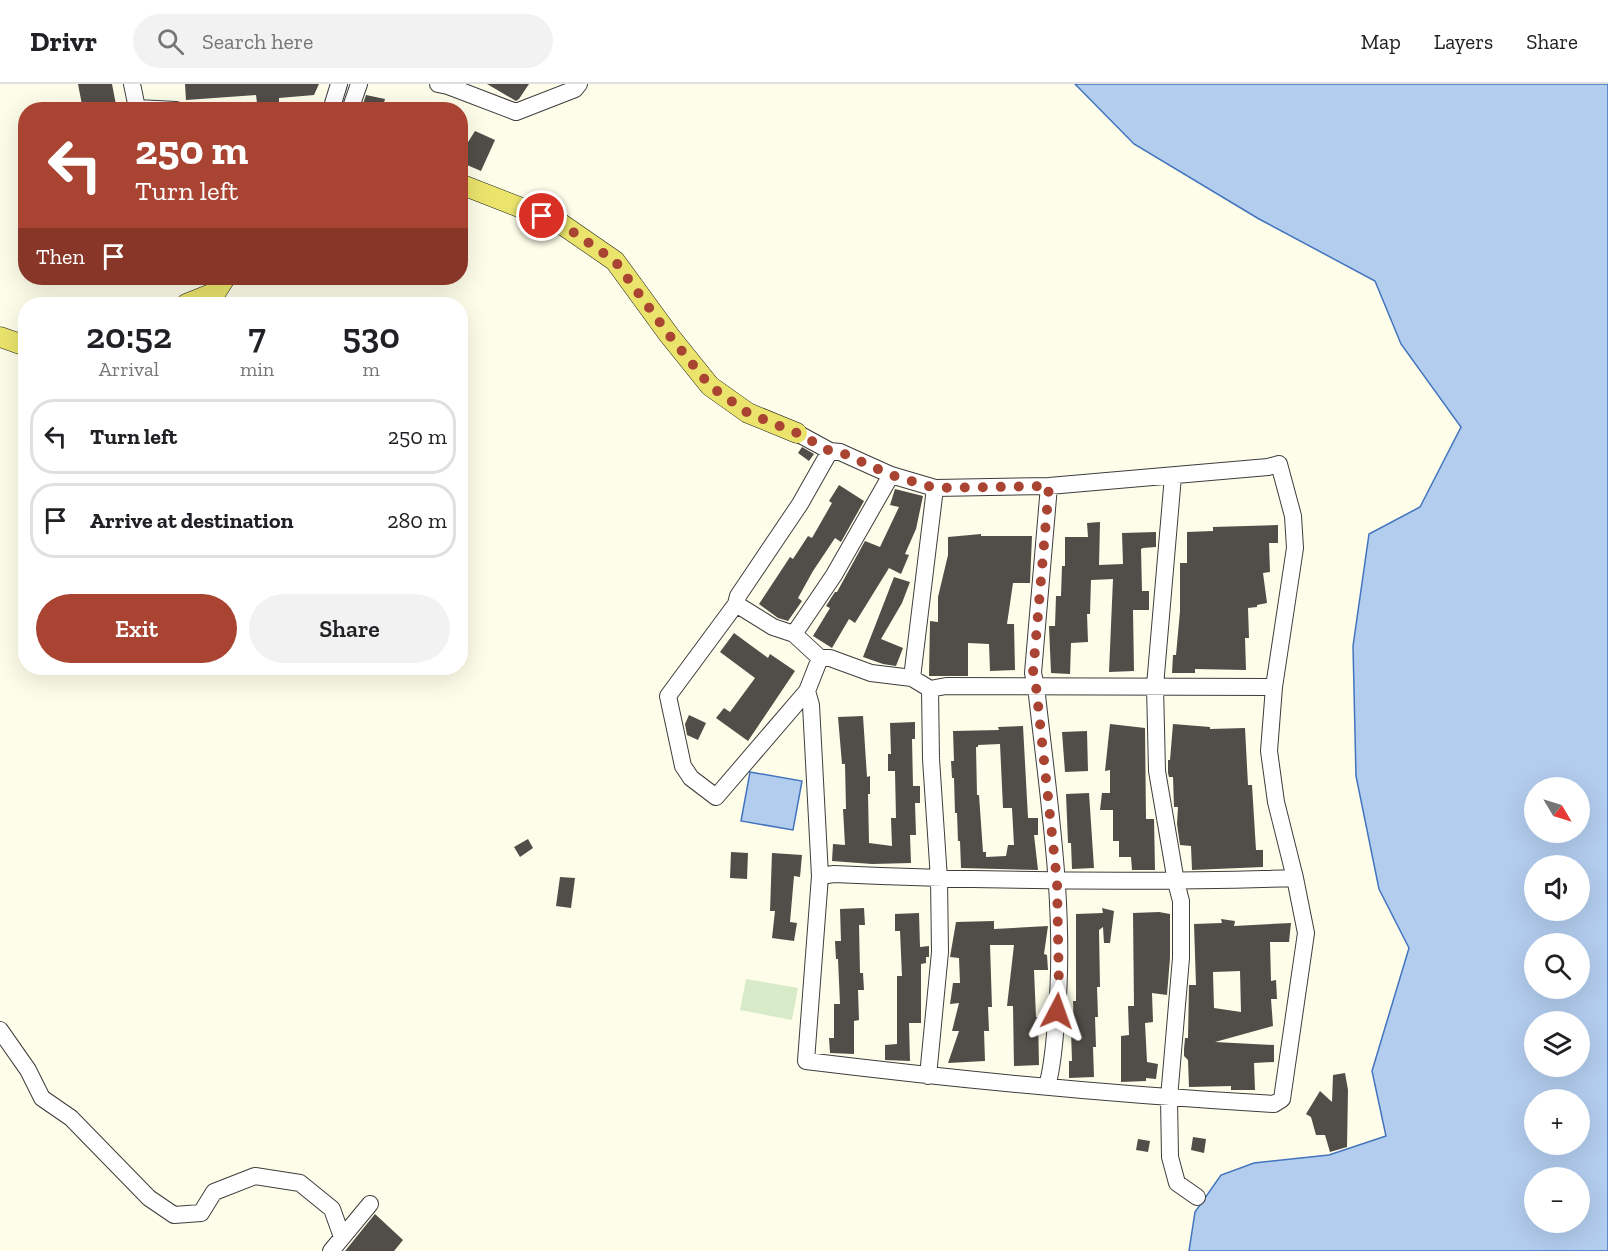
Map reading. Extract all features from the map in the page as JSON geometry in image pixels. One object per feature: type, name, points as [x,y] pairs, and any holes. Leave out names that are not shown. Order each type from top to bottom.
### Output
[{"type":"main road","points":[[468,187],[560,223],[615,261],[710,386],[748,413],[797,433]]},
{"type":"main road","points":[[204,297],[216,292],[220,285]]},
{"type":"main road","points":[[0,337],[18,343]]},
{"type":"street","points":[[132,84],[136,102]]},
{"type":"street","points":[[333,102],[339,84]]},
{"type":"street","points":[[353,102],[359,84]]},
{"type":"street","points":[[438,84],[516,112],[575,89],[579,84]]},
{"type":"street","points":[[797,433],[830,451],[840,452],[891,475],[935,488],[1049,486],[1268,467],[1279,464],[1293,516],[1295,548],[1274,687],[1269,751],[1276,802],[1306,933],[1282,1099],[1274,1104],[1169,1098],[928,1076],[806,1060],[820,876],[811,705],[807,691]]},
{"type":"street","points":[[820,658],[807,691],[716,797],[691,778],[683,766],[668,696],[736,604],[738,597],[800,504],[830,451]]},
{"type":"street","points":[[794,634],[834,575],[891,475]]},
{"type":"street","points":[[1173,476],[1155,686],[1157,771],[1181,901],[1181,958],[1169,1098],[1170,1157],[1177,1183],[1197,1197]]},
{"type":"street","points":[[1047,1086],[1051,1072],[1059,990],[1057,881],[1033,673],[1049,486]]},
{"type":"street","points":[[912,678],[935,488]]},
{"type":"street","points":[[736,604],[773,627],[794,634],[820,658],[830,658],[871,673],[912,678],[930,689],[946,686],[1274,687]]},
{"type":"street","points":[[928,1076],[940,952],[930,689]]},
{"type":"street","points":[[820,876],[834,874],[939,879],[1176,882],[1295,878]]},
{"type":"street","points":[[0,1030],[28,1070],[42,1098],[71,1118],[149,1198],[174,1215],[201,1213],[214,1192],[255,1176],[300,1183],[332,1209],[342,1237]]},
{"type":"street","points":[[331,1251],[370,1204]]},
{"type":"green space","points":[[746,979],[798,988],[792,1020],[740,1010]]},
{"type":"water","points":[[1075,84],[1608,84],[1608,1251],[1189,1251],[1195,1212],[1221,1175],[1254,1163],[1329,1155],[1386,1136],[1372,1071],[1409,948],[1379,889],[1356,776],[1353,646],[1369,534],[1420,507],[1461,427],[1401,344],[1375,281],[1259,219],[1134,144]]},
{"type":"water","points":[[750,772],[802,781],[793,830],[741,821]]},
{"type":"building","points":[[78,84],[112,84],[115,102],[81,102]]},
{"type":"building","points":[[185,84],[319,84],[314,95],[279,98],[279,102],[257,102],[256,95],[186,100]]},
{"type":"building","points":[[487,84],[529,84],[516,101]]},
{"type":"building","points":[[366,95],[385,99],[384,102],[364,102]]},
{"type":"building","points":[[475,131],[495,140],[481,171],[468,165],[468,142]]},
{"type":"building","points":[[802,447],[814,454],[809,461],[798,453]]},
{"type":"building","points":[[839,485],[864,501],[841,542],[835,538],[813,571],[798,598],[802,601],[788,621],[778,618],[759,604],[790,557],[793,559],[808,536],[812,538],[832,503],[829,501]]},
{"type":"building","points":[[895,489],[923,496],[916,529],[905,554],[909,555],[901,574],[889,568],[855,623],[849,619],[832,648],[813,636],[830,608],[826,606],[837,592],[865,541],[880,547],[899,507],[890,505]]},
{"type":"building","points":[[1100,522],[1099,565],[1123,564],[1122,533],[1156,532],[1156,547],[1141,549],[1142,591],[1149,591],[1149,610],[1133,610],[1134,671],[1109,672],[1113,579],[1091,580],[1090,614],[1087,614],[1088,642],[1071,643],[1070,674],[1051,673],[1049,626],[1055,626],[1056,596],[1061,596],[1062,566],[1065,566],[1065,537],[1088,537],[1087,523]]},
{"type":"building","points":[[1278,525],[1278,543],[1269,543],[1270,572],[1263,573],[1267,603],[1248,608],[1249,638],[1245,638],[1246,670],[1195,669],[1195,673],[1172,673],[1180,611],[1180,563],[1187,563],[1187,532],[1213,531],[1213,527]]},
{"type":"building","points":[[981,534],[981,536],[1032,536],[1030,583],[1013,583],[1007,624],[1014,624],[1015,670],[990,671],[989,644],[968,643],[968,676],[929,676],[930,621],[938,622],[938,597],[948,555],[948,537]]},
{"type":"building","points":[[894,577],[910,582],[902,603],[881,639],[903,648],[896,666],[863,657]]},
{"type":"building","points":[[734,633],[768,658],[770,654],[795,671],[748,741],[716,718],[724,708],[730,712],[755,678],[720,652]]},
{"type":"building","points":[[689,715],[706,723],[698,740],[687,735],[685,724]]},
{"type":"building","points":[[863,716],[867,777],[870,776],[869,843],[892,846],[891,818],[896,818],[895,771],[888,771],[888,754],[891,754],[890,723],[915,722],[915,739],[912,739],[913,786],[920,786],[920,803],[915,803],[916,835],[910,835],[911,863],[872,864],[832,861],[833,844],[845,845],[843,809],[846,809],[845,764],[842,764],[838,717]]},
{"type":"building","points":[[1110,724],[1145,728],[1146,819],[1154,819],[1155,870],[1132,870],[1131,857],[1119,857],[1119,841],[1113,841],[1113,810],[1100,810],[1102,793],[1110,793],[1110,770],[1105,771]]},
{"type":"building","points":[[1173,724],[1210,727],[1210,729],[1245,728],[1248,785],[1252,785],[1256,850],[1263,850],[1263,867],[1192,870],[1191,846],[1180,845],[1177,824],[1178,807],[1174,807],[1173,777],[1169,777],[1168,773]]},
{"type":"building","points":[[1023,726],[1028,818],[1038,818],[1038,835],[1034,835],[1038,870],[961,868],[951,761],[954,761],[953,731],[999,730],[998,727]],"holes":[[[1000,744],[1003,808],[1012,808],[1014,845],[1008,845],[1006,856],[986,857],[986,852],[983,852],[979,795],[977,795],[976,747],[978,745]]]},
{"type":"building","points":[[1087,731],[1088,771],[1065,772],[1062,732]]},
{"type":"building","points":[[1089,793],[1094,868],[1072,869],[1071,843],[1068,843],[1066,794]]},
{"type":"building","points":[[528,839],[533,848],[520,857],[514,847]]},
{"type":"building","points":[[731,852],[748,853],[747,879],[730,878]]},
{"type":"building","points":[[772,853],[802,855],[800,877],[794,876],[790,922],[797,923],[794,941],[772,938],[775,911],[770,911]]},
{"type":"building","points":[[560,877],[575,878],[571,908],[556,906]]},
{"type":"building","points":[[864,908],[865,925],[859,925],[860,973],[863,973],[864,990],[858,990],[859,1020],[854,1021],[854,1054],[830,1053],[829,1038],[834,1038],[834,1004],[840,1004],[835,941],[841,941],[840,909]]},
{"type":"building","points":[[1102,908],[1114,911],[1110,943],[1104,943],[1103,927],[1099,930],[1100,987],[1097,987],[1098,1017],[1095,1017],[1096,1047],[1093,1047],[1094,1077],[1069,1078],[1069,1061],[1072,1061],[1071,1031],[1074,1031],[1073,1001],[1076,1001],[1076,914],[1103,913]]},
{"type":"building","points":[[919,913],[920,947],[929,946],[929,957],[926,957],[926,963],[921,964],[921,1023],[909,1023],[910,1061],[885,1060],[885,1045],[897,1044],[897,976],[902,976],[900,931],[895,931],[895,914]]},
{"type":"building","points":[[1133,913],[1170,914],[1167,995],[1152,993],[1153,1022],[1145,1023],[1147,1062],[1158,1064],[1156,1079],[1146,1078],[1146,1081],[1121,1082],[1121,1036],[1129,1035],[1128,1006],[1134,1006]]},
{"type":"building","points":[[1221,919],[1235,921],[1234,926],[1291,923],[1289,942],[1270,942],[1271,981],[1276,980],[1277,999],[1271,999],[1273,1026],[1215,1042],[1274,1045],[1274,1062],[1254,1063],[1255,1090],[1231,1090],[1231,1086],[1189,1087],[1188,1060],[1184,1056],[1184,1049],[1185,1038],[1188,1038],[1189,985],[1196,985],[1194,924],[1222,923]],"holes":[[[1240,971],[1241,1012],[1214,1008],[1213,972]]]},
{"type":"building","points":[[994,921],[994,929],[1048,926],[1044,954],[1047,955],[1048,970],[1034,970],[1039,1065],[1014,1066],[1013,1006],[1007,1006],[1014,945],[990,945],[992,1007],[988,1007],[989,1031],[984,1031],[985,1061],[948,1063],[959,1031],[952,1031],[959,1003],[950,1004],[953,983],[960,983],[959,958],[950,957],[956,922]]},
{"type":"building","points":[[1345,1073],[1348,1090],[1347,1147],[1330,1152],[1325,1135],[1316,1135],[1311,1117],[1306,1114],[1320,1091],[1332,1102],[1333,1075]]},
{"type":"building","points":[[1193,1137],[1206,1139],[1204,1153],[1191,1150]]},
{"type":"building","points":[[1138,1139],[1150,1141],[1148,1152],[1136,1150]]},
{"type":"building","points":[[375,1214],[403,1240],[394,1251],[345,1251]]},
{"type":"route","points":[[542,216],[560,223],[615,261],[710,386],[748,413],[797,433],[830,451],[840,452],[891,475],[935,488],[1049,486],[1033,673],[1057,881],[1059,990],[1057,1011]]}]
